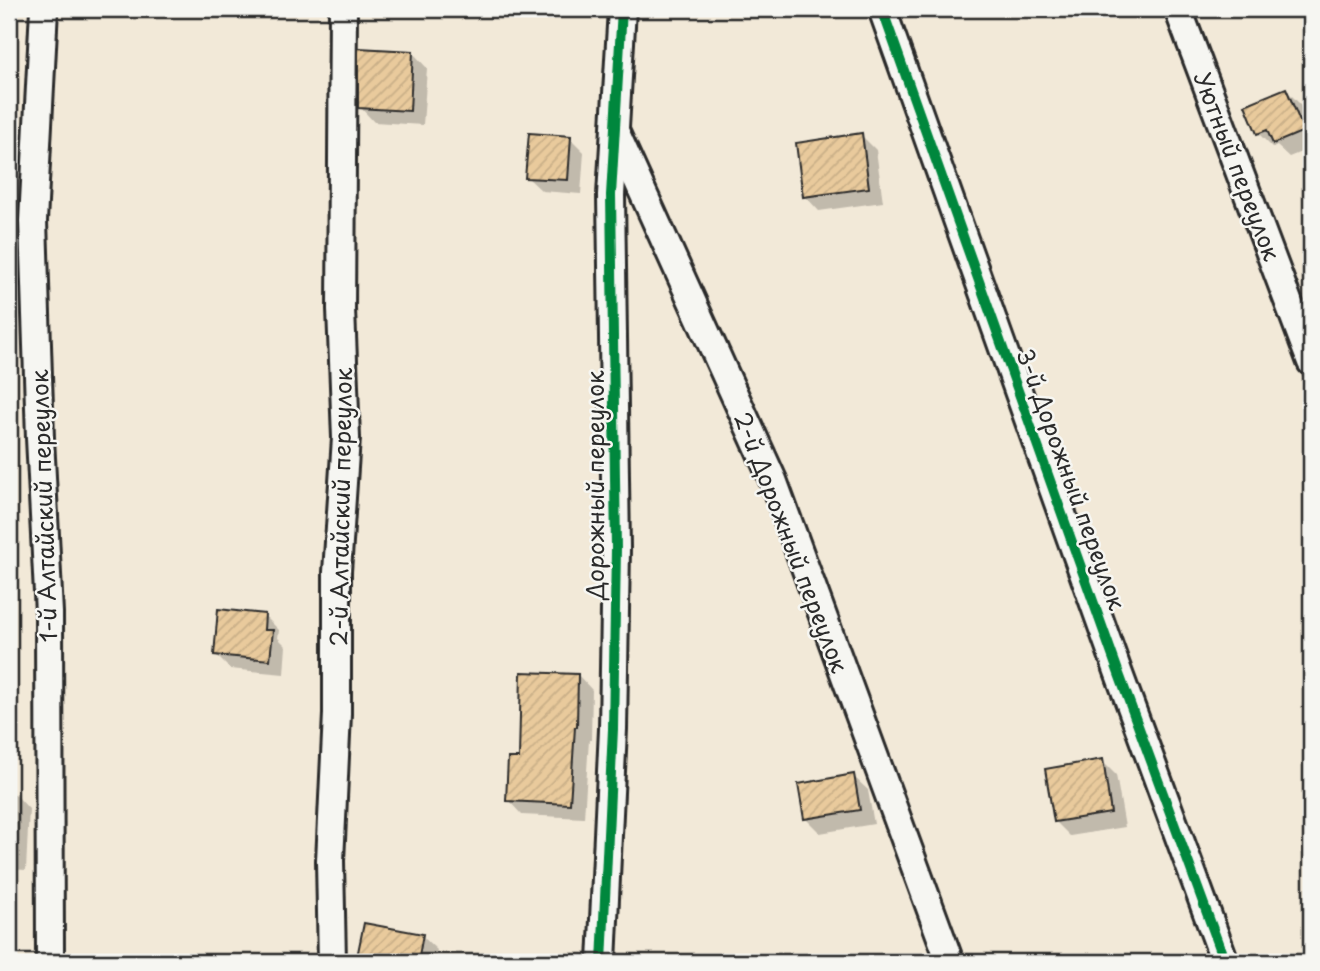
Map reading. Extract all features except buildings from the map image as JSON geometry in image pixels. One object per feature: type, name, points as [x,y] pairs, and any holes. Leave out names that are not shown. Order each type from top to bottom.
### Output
[{"type":"street","name":"1-й Алтайский переулок","points":[[44,9],[33,221],[40,438],[50,613],[50,962]]},
{"type":"street","name":"2-й Алтайский переулок","points":[[332,962],[330,861],[337,714],[337,572],[346,439],[341,309],[343,9]]},
{"type":"street","name":"Дорожный переулок","points":[[602,962],[613,729],[616,549],[611,195],[622,9]]},
{"type":"street","name":"3-й Дорожный переулок","points":[[882,9],[1119,674],[1225,962]]},
{"type":"street","name":"Уютный переулок","points":[[1178,9],[1311,362]]},
{"type":"street","name":"2-й Дорожный переулок","points":[[615,130],[773,480],[950,962]]},
{"type":"cycle path","points":[[602,962],[613,729],[616,549],[611,195],[622,9]]},
{"type":"cycle path","points":[[882,9],[1119,674],[1225,962]]}]
